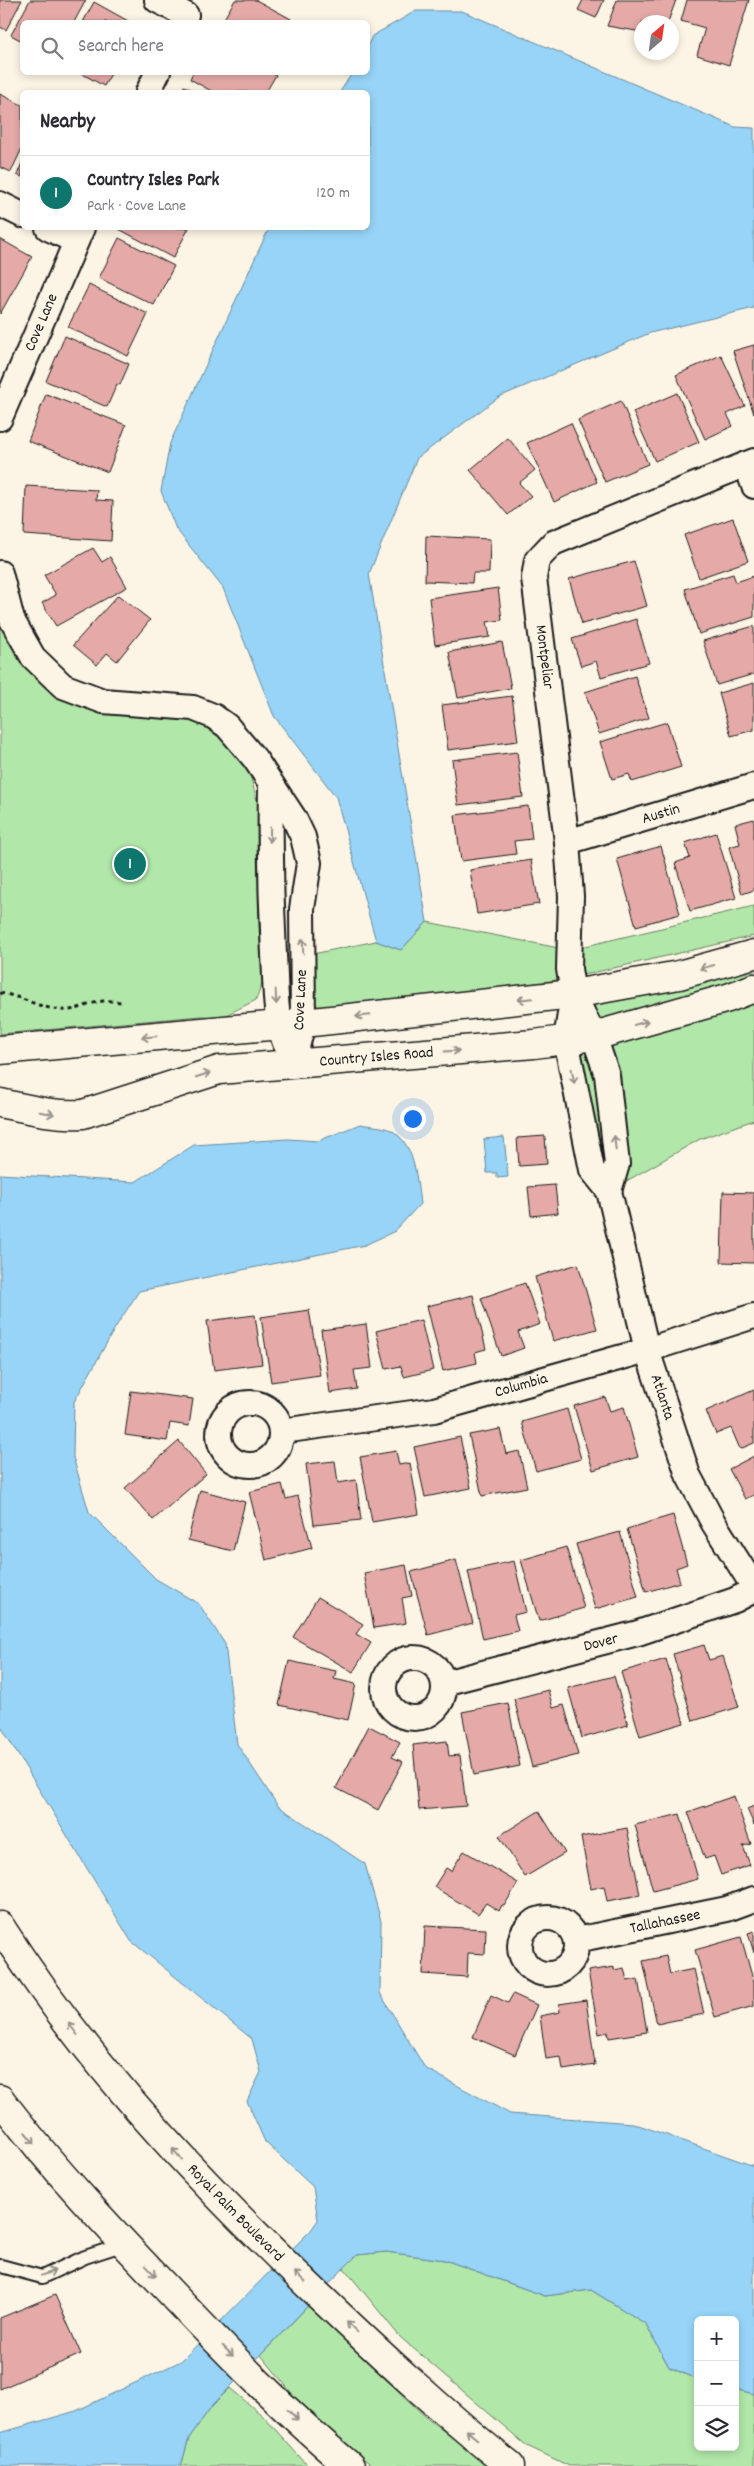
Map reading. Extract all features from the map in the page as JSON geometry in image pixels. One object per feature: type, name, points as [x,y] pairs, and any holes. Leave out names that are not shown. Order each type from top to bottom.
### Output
[{"type":"street","points":[[157,0],[187,13]]},
{"type":"street","points":[[149,90],[156,75]]},
{"type":"street","points":[[0,204],[20,214]]},
{"type":"street","points":[[58,230],[79,234]]},
{"type":"street","name":"Cove Lane","points":[[0,418],[79,234]]},
{"type":"street","points":[[750,462],[754,486]]},
{"type":"street","name":"Montpeliar","points":[[573,994],[569,969],[571,896],[567,842],[534,578],[537,560],[554,543],[750,462]]},
{"type":"street","name":"Cove Lane","points":[[0,573],[12,620],[33,657],[63,686],[103,701],[193,708],[213,716],[227,726],[255,759],[271,786],[294,818],[303,837],[309,863],[302,909],[291,1024]]},
{"type":"street","name":"Cove Lane","points":[[271,786],[270,861],[291,1024],[293,1063]]},
{"type":"street","name":"Austin","points":[[567,842],[754,786]]},
{"type":"street","points":[[0,1050],[291,1024],[573,994],[679,975],[754,954]]},
{"type":"street","name":"Country Isles Road","points":[[0,1103],[46,1114],[62,1116],[83,1114],[218,1070],[534,1044],[594,1036],[728,998],[754,988]]},
{"type":"street","name":"Atlanta","points":[[573,994],[594,1036],[607,1075],[617,1164],[609,1191]]},
{"type":"street","name":"Atlanta","points":[[573,994],[566,1040],[592,1170],[609,1191],[647,1350],[688,1475],[713,1522],[754,1589]]},
{"type":"street","name":"Columbia","points":[[282,1431],[434,1410],[647,1350],[754,1316]]},
{"type":"street","name":"Dover","points":[[444,1683],[638,1633],[735,1600],[754,1589]]},
{"type":"street","name":"Tallahassee","points":[[576,1940],[727,1909],[754,1899]]},
{"type":"street","name":"Royal Palm Boulevard","points":[[0,1926],[55,2007],[102,2068],[205,2184],[272,2251],[431,2400],[510,2466]]},
{"type":"street","points":[[0,2099],[66,2180],[198,2322],[318,2440],[350,2466]]},
{"type":"lane","points":[[0,2266],[42,2277],[85,2257],[125,2244]]},
{"type":"path","points":[[2,992],[18,996],[36,1004],[61,1010],[74,1010],[104,1001],[123,1002]]},
{"type":"green space","points":[[0,627],[14,636],[25,666],[137,714],[195,721],[229,739],[249,771],[261,815],[259,912],[263,981],[256,1000],[222,1017],[200,1016],[0,1034]]},
{"type":"green space","points":[[754,906],[754,936],[570,978],[339,1012],[322,1009],[310,1001],[303,956],[376,941],[401,950],[427,922],[569,950]]},
{"type":"green space","points":[[754,954],[754,1120],[700,1139],[609,1191],[566,1040],[573,994]]},
{"type":"green space","points":[[386,2252],[445,2260],[545,2296],[591,2290],[646,2324],[669,2367],[694,2378],[694,2451],[739,2451],[739,2390],[754,2394],[754,2466],[569,2466],[527,2446],[400,2337],[344,2268],[357,2255]]},
{"type":"green space","points":[[308,2306],[429,2420],[490,2466],[373,2466],[339,2440],[294,2396],[261,2355]]},
{"type":"green space","points":[[230,2388],[264,2417],[308,2466],[181,2466],[189,2438],[211,2407]]},
{"type":"water","points":[[416,11],[462,11],[735,127],[754,128],[754,308],[650,333],[499,397],[417,458],[369,574],[427,922],[401,950],[376,941],[336,797],[274,716],[223,588],[176,529],[161,491],[170,443],[268,230],[370,230],[370,90],[341,90],[351,75],[370,75],[370,40],[372,36]]},
{"type":"water","points":[[360,1124],[391,1130],[399,1136],[410,1153],[418,1184],[420,1204],[395,1231],[365,1245],[139,1291],[115,1328],[74,1402],[73,1457],[89,1512],[156,1579],[199,1604],[225,1644],[237,1744],[278,1806],[365,1864],[381,1921],[380,1993],[425,2068],[510,2114],[633,2123],[754,2166],[754,2394],[739,2390],[739,2316],[694,2316],[694,2378],[669,2367],[646,2324],[591,2290],[545,2296],[445,2260],[386,2252],[357,2255],[344,2268],[211,2407],[189,2438],[181,2466],[0,2466],[0,2433],[76,2411],[181,2361],[311,2230],[318,2220],[313,2187],[265,2142],[247,2101],[261,2072],[252,2039],[131,1941],[0,1725],[0,1174],[135,1182],[194,1145],[288,1139],[318,1141]]},
{"type":"water","points":[[504,1137],[508,1177],[497,1178],[497,1173],[487,1173],[484,1139]]},
{"type":"building","points":[[0,0],[22,0],[6,30],[0,27]]},
{"type":"building","points":[[30,0],[86,0],[75,20],[20,20],[20,40],[11,35]]},
{"type":"building","points":[[235,0],[256,0],[291,19],[290,20],[223,20]]},
{"type":"building","points":[[583,0],[604,0],[596,18],[578,10]]},
{"type":"building","points":[[617,0],[676,0],[671,15],[634,15],[634,31],[607,26]]},
{"type":"building","points":[[687,0],[749,0],[729,65],[697,55],[705,28],[681,21]]},
{"type":"building","points":[[94,2],[126,20],[84,20]]},
{"type":"building","points":[[84,75],[110,75],[104,86]]},
{"type":"building","points":[[192,75],[276,75],[267,90],[209,90],[190,79]]},
{"type":"building","points":[[184,86],[193,90],[182,90]]},
{"type":"building","points":[[0,94],[20,104],[20,152],[11,172],[0,167]]},
{"type":"building","points":[[121,230],[188,230],[173,258]]},
{"type":"building","points":[[119,238],[174,266],[154,305],[99,278]]},
{"type":"building","points":[[0,239],[32,257],[0,314]]},
{"type":"building","points":[[89,285],[148,314],[128,356],[68,327]]},
{"type":"building","points":[[65,336],[129,364],[120,385],[117,384],[107,407],[46,381]]},
{"type":"building","points":[[754,345],[754,414],[733,351]]},
{"type":"building","points":[[721,355],[745,406],[727,414],[733,426],[705,439],[676,375]]},
{"type":"building","points":[[677,393],[699,442],[655,461],[633,412]]},
{"type":"building","points":[[46,394],[126,425],[108,472],[28,441]]},
{"type":"building","points":[[621,401],[648,464],[605,482],[578,420]]},
{"type":"building","points":[[571,423],[597,482],[554,502],[527,443]]},
{"type":"building","points":[[508,438],[535,470],[519,483],[531,496],[508,515],[470,470]]},
{"type":"building","points":[[26,486],[97,490],[96,500],[113,501],[111,541],[24,535]]},
{"type":"building","points":[[733,518],[748,561],[699,578],[684,535]]},
{"type":"building","points":[[426,536],[490,539],[489,573],[473,573],[472,583],[425,581]]},
{"type":"building","points":[[93,548],[102,562],[110,557],[127,587],[56,626],[42,603],[56,595],[44,575]]},
{"type":"building","points":[[634,561],[647,606],[582,624],[569,579]]},
{"type":"building","points":[[733,574],[736,582],[754,576],[754,617],[699,634],[685,589]]},
{"type":"building","points":[[498,588],[502,620],[487,622],[490,637],[435,645],[429,598]]},
{"type":"building","points":[[118,595],[150,620],[117,661],[107,653],[97,665],[73,645]]},
{"type":"building","points":[[636,619],[649,663],[601,677],[596,661],[581,666],[572,639]]},
{"type":"building","points":[[754,626],[754,674],[717,685],[703,641]]},
{"type":"building","points":[[502,642],[511,688],[458,698],[449,652]]},
{"type":"building","points":[[635,676],[649,718],[599,734],[585,692]]},
{"type":"building","points":[[754,683],[754,730],[731,736],[719,693]]},
{"type":"building","points":[[512,696],[518,741],[448,750],[442,705]]},
{"type":"building","points":[[667,722],[681,767],[632,782],[629,774],[612,779],[600,742]]},
{"type":"building","points":[[517,752],[523,797],[458,805],[452,760]]},
{"type":"building","points":[[528,806],[532,839],[514,841],[516,854],[461,861],[455,815]]},
{"type":"building","points":[[754,819],[754,890],[742,894],[729,847],[740,844],[735,824]]},
{"type":"building","points":[[716,833],[736,898],[690,911],[675,863],[690,858],[685,843]]},
{"type":"building","points":[[661,846],[680,914],[636,926],[617,859]]},
{"type":"building","points":[[531,860],[539,904],[477,914],[470,870]]},
{"type":"building","points":[[545,1136],[547,1164],[519,1166],[517,1138]]},
{"type":"building","points":[[555,1185],[558,1213],[531,1216],[528,1187]]},
{"type":"building","points":[[723,1192],[754,1193],[754,1263],[721,1262]]},
{"type":"building","points":[[578,1264],[597,1329],[553,1341],[535,1277]]},
{"type":"building","points":[[525,1283],[540,1324],[518,1332],[524,1348],[501,1356],[481,1298]]},
{"type":"building","points":[[473,1295],[486,1349],[475,1352],[477,1363],[443,1371],[427,1306]]},
{"type":"building","points":[[309,1310],[320,1375],[271,1382],[261,1317]]},
{"type":"building","points":[[255,1315],[262,1364],[214,1370],[207,1321]]},
{"type":"building","points":[[421,1320],[433,1370],[404,1377],[401,1366],[386,1369],[376,1331]]},
{"type":"building","points":[[366,1324],[372,1368],[354,1370],[357,1389],[330,1393],[321,1330]]},
{"type":"building","points":[[754,1390],[754,1443],[740,1449],[731,1428],[716,1434],[706,1411]]},
{"type":"building","points":[[131,1391],[193,1399],[189,1426],[170,1423],[167,1441],[125,1435]]},
{"type":"building","points":[[605,1397],[610,1411],[624,1407],[638,1457],[593,1470],[574,1406]]},
{"type":"building","points":[[567,1409],[581,1459],[536,1471],[522,1422]]},
{"type":"building","points":[[500,1429],[506,1454],[519,1451],[527,1487],[482,1496],[469,1435]]},
{"type":"building","points":[[460,1437],[471,1488],[425,1497],[414,1447]]},
{"type":"building","points":[[179,1441],[206,1474],[153,1520],[125,1488]]},
{"type":"building","points":[[396,1451],[399,1465],[410,1463],[419,1514],[372,1522],[360,1457]]},
{"type":"building","points":[[754,1456],[754,1495],[745,1499],[729,1469]]},
{"type":"building","points":[[335,1461],[338,1483],[356,1480],[361,1520],[314,1525],[306,1464]]},
{"type":"building","points":[[282,1484],[286,1499],[298,1496],[312,1548],[266,1560],[249,1492]]},
{"type":"building","points":[[200,1490],[245,1502],[233,1551],[188,1540]]},
{"type":"building","points":[[673,1515],[687,1564],[676,1568],[680,1582],[646,1592],[627,1529]]},
{"type":"building","points":[[620,1532],[638,1597],[595,1609],[576,1544]]},
{"type":"building","points":[[566,1547],[584,1608],[539,1621],[521,1560]]},
{"type":"building","points":[[456,1560],[473,1623],[428,1635],[411,1572]]},
{"type":"building","points":[[514,1561],[526,1612],[514,1615],[518,1631],[483,1639],[468,1571]]},
{"type":"building","points":[[406,1565],[412,1596],[402,1598],[406,1623],[374,1628],[364,1573]]},
{"type":"building","points":[[318,1597],[363,1624],[356,1634],[371,1643],[353,1672],[293,1637]]},
{"type":"building","points":[[704,1645],[709,1660],[723,1656],[739,1707],[693,1721],[673,1654]]},
{"type":"building","points":[[666,1659],[684,1723],[640,1736],[621,1672]]},
{"type":"building","points":[[289,1661],[336,1671],[334,1679],[356,1684],[348,1720],[279,1705]]},
{"type":"building","points":[[614,1676],[628,1725],[582,1738],[568,1688]]},
{"type":"building","points":[[548,1690],[553,1708],[564,1705],[578,1755],[532,1767],[514,1699]]},
{"type":"building","points":[[508,1703],[520,1766],[474,1775],[462,1712]]},
{"type":"building","points":[[369,1726],[400,1742],[392,1757],[403,1762],[378,1810],[336,1788]]},
{"type":"building","points":[[447,1741],[449,1756],[460,1755],[466,1806],[419,1810],[413,1745]]},
{"type":"building","points":[[734,1796],[751,1844],[743,1846],[750,1865],[721,1875],[714,1856],[705,1859],[688,1812]]},
{"type":"building","points":[[754,1806],[754,1825],[747,1809]]},
{"type":"building","points":[[539,1811],[565,1853],[525,1877],[499,1836]]},
{"type":"building","points":[[680,1814],[698,1879],[653,1891],[635,1825]]},
{"type":"building","points":[[627,1828],[640,1895],[607,1901],[604,1886],[591,1889],[581,1837]]},
{"type":"building","points":[[464,1851],[518,1883],[499,1911],[486,1903],[478,1914],[434,1887],[446,1868],[451,1871]]},
{"type":"building","points":[[425,1926],[486,1929],[485,1954],[468,1953],[467,1977],[423,1974]]},
{"type":"building","points":[[754,1931],[754,1953],[748,1933]]},
{"type":"building","points":[[741,1937],[754,1983],[754,2006],[715,2017],[695,1950]]},
{"type":"building","points":[[666,1956],[670,1974],[694,1969],[704,2014],[657,2024],[643,1961]]},
{"type":"building","points":[[614,1967],[614,1970],[624,1968],[627,1981],[638,1979],[647,2032],[609,2038],[608,2032],[599,2034],[588,1971]]},
{"type":"building","points":[[513,1994],[537,2005],[515,2055],[473,2037],[491,1995],[508,2003]]},
{"type":"building","points":[[586,2000],[595,2065],[563,2070],[561,2057],[546,2059],[540,2016],[560,2012],[559,2004]]},
{"type":"building","points":[[55,2295],[81,2354],[0,2389],[0,2318]]},
{"type":"place","name":"Country Isles Park","points":[[130,864]]}]
